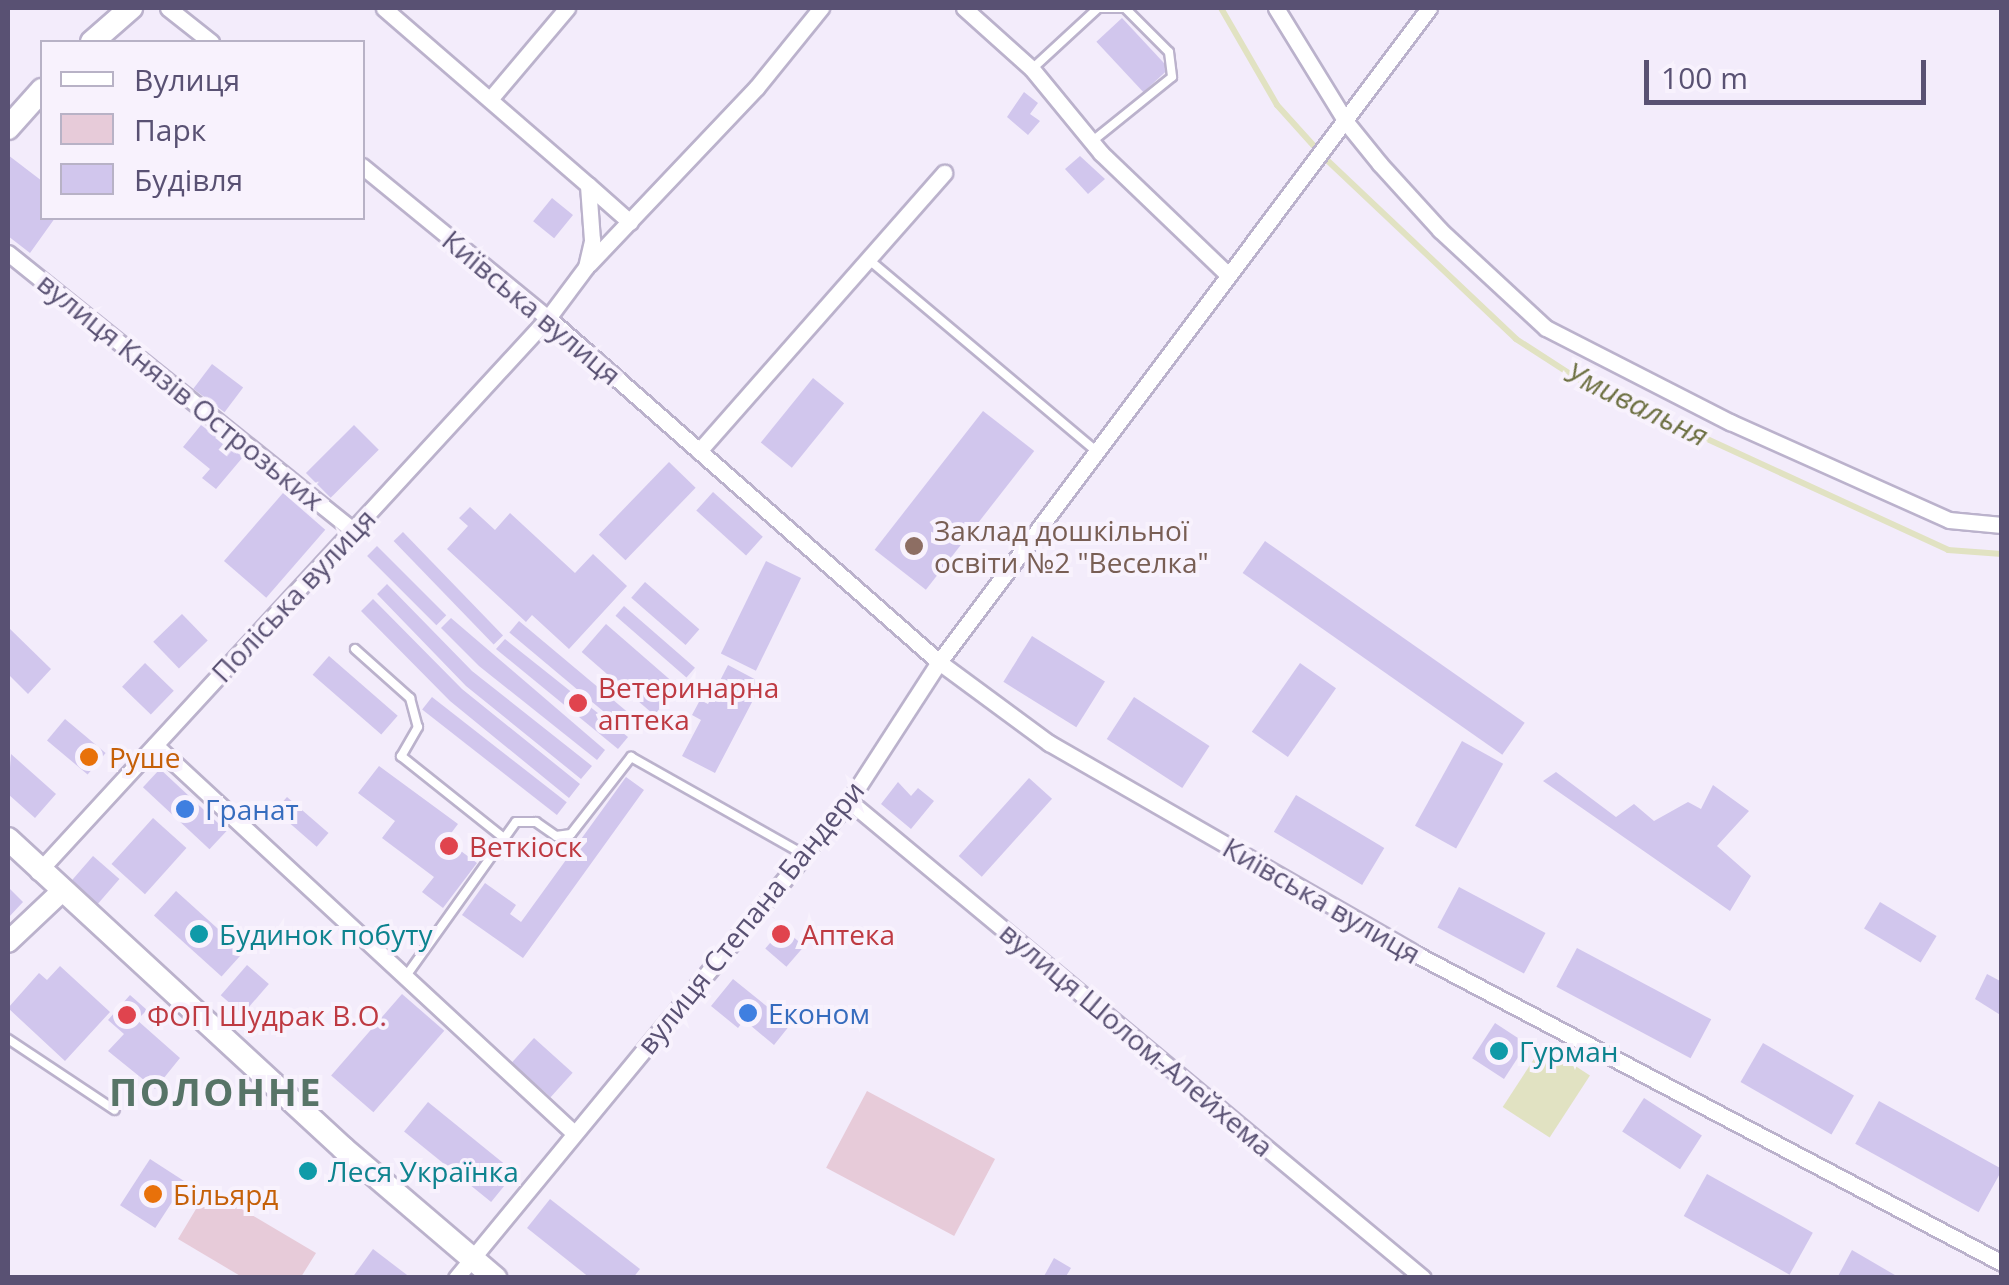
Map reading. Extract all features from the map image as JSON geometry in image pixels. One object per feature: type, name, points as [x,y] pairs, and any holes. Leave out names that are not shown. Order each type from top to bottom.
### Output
[{"type":"main road","points":[[94,40],[131,8]]},
{"type":"main road","points":[[8,128],[40,92]]},
{"type":"main road","points":[[8,839],[60,893],[496,1278]]},
{"type":"street","points":[[168,8],[208,40]]},
{"type":"street","points":[[384,8],[630,222]]},
{"type":"street","points":[[491,98],[567,8]]},
{"type":"street","points":[[586,267],[757,87],[821,8]]},
{"type":"street","points":[[964,8],[1032,69],[1095,139],[1101,154],[1225,272]]},
{"type":"street","points":[[1276,8],[1346,122],[1440,230],[1546,328],[1714,414],[1949,520],[2002,525]]},
{"type":"street","name":"вулиця Степана Бандери","points":[[456,1278],[468,1256],[850,801],[939,662],[1097,452],[1225,272],[1346,122],[1429,8]]},
{"type":"street","name":"Київська вулиця","points":[[365,168],[548,318],[939,662],[1049,743],[1410,951],[2002,1263]]},
{"type":"street","points":[[699,450],[944,173]]},
{"type":"street","points":[[586,267],[592,240],[588,184]]},
{"type":"street","name":"вулиця Князів Острозьких","points":[[8,253],[353,530]]},
{"type":"street","name":"Поліська вулиця","points":[[38,872],[548,318],[586,267]]},
{"type":"street","points":[[155,745],[574,1134]]},
{"type":"street","name":"вулиця Шолом-Алейхема","points":[[850,801],[1423,1278]]},
{"type":"street","points":[[8,942],[60,893]]},
{"type":"lane","points":[[1032,69],[1098,8],[1125,8],[1170,52],[1172,77],[1095,139]]},
{"type":"lane","points":[[868,259],[1097,452]]},
{"type":"lane","points":[[354,649],[410,698],[418,727],[402,756],[505,839]]},
{"type":"lane","points":[[406,976],[516,822],[528,820],[556,836],[570,834],[631,757],[805,855]]},
{"type":"lane","points":[[8,1039],[116,1110]]},
{"type":"green space","points":[[867,1091],[995,1159],[954,1236],[826,1168]]},
{"type":"green space","points":[[208,1189],[316,1253],[301,1277],[242,1277],[178,1239]]},
{"type":"shaded area","points":[[1543,1045],[1590,1075],[1550,1138],[1503,1107]]},
{"type":"building","points":[[1122,18],[1169,68],[1143,92],[1096,42]]},
{"type":"building","points":[[1024,92],[1038,103],[1030,114],[1040,121],[1028,135],[1007,117]]},
{"type":"building","points":[[8,155],[40,179],[40,220],[54,220],[30,253],[8,236]]},
{"type":"building","points":[[1080,156],[1105,179],[1088,194],[1065,169]]},
{"type":"building","points":[[552,198],[573,215],[554,238],[533,221]]},
{"type":"building","points":[[212,364],[243,387],[224,412],[193,389]]},
{"type":"building","points":[[813,378],[844,403],[792,468],[761,443]]},
{"type":"building","points":[[983,411],[1034,451],[926,590],[875,550]]},
{"type":"building","points":[[201,425],[243,457],[216,489],[202,478],[210,469],[183,447]]},
{"type":"building","points":[[354,425],[379,450],[331,498],[306,473]]},
{"type":"building","points":[[669,462],[696,488],[625,560],[599,535]]},
{"type":"building","points":[[713,492],[763,537],[746,555],[696,511]]},
{"type":"building","points":[[283,493],[325,530],[266,598],[224,561]]},
{"type":"building","points":[[470,507],[495,530],[510,513],[575,573],[593,554],[627,586],[569,649],[532,615],[526,622],[447,549],[468,526],[459,518]]},
{"type":"building","points":[[403,532],[503,636],[494,645],[394,541]]},
{"type":"building","points":[[1265,541],[1525,723],[1502,755],[1243,573]]},
{"type":"building","points":[[377,546],[446,615],[436,625],[367,556]]},
{"type":"building","points":[[766,561],[801,578],[756,671],[721,654]]},
{"type":"building","points":[[645,582],[699,629],[686,645],[631,598]]},
{"type":"building","points":[[387,584],[472,671],[592,766],[581,779],[466,686],[377,594]]},
{"type":"building","points":[[373,599],[462,689],[580,784],[569,798],[450,701],[361,611]]},
{"type":"building","points":[[624,606],[695,668],[686,677],[615,616]]},
{"type":"building","points":[[182,614],[208,641],[179,668],[153,642]]},
{"type":"building","points":[[451,618],[605,750],[597,760],[479,666],[441,628]]},
{"type":"building","points":[[519,621],[633,717],[623,728],[509,632]]},
{"type":"building","points":[[606,624],[678,687],[654,715],[582,652]]},
{"type":"building","points":[[8,627],[51,669],[28,694],[8,674]]},
{"type":"building","points":[[1032,636],[1105,682],[1076,727],[1003,682]]},
{"type":"building","points":[[505,639],[628,737],[618,749],[496,649]]},
{"type":"building","points":[[329,656],[398,716],[381,735],[313,675]]},
{"type":"building","points":[[145,663],[174,691],[151,715],[122,687]]},
{"type":"building","points":[[1300,663],[1336,688],[1288,757],[1252,732]]},
{"type":"building","points":[[728,665],[762,683],[715,773],[682,756],[701,720],[692,715],[700,700],[708,704]]},
{"type":"building","points":[[432,697],[567,802],[557,815],[422,710]]},
{"type":"building","points":[[1134,697],[1209,746],[1182,788],[1107,739]]},
{"type":"building","points":[[65,719],[106,753],[88,775],[47,740]]},
{"type":"building","points":[[1462,741],[1503,764],[1456,849],[1415,826]]},
{"type":"building","points":[[11,754],[56,794],[35,818],[8,794]]},
{"type":"building","points":[[379,766],[458,824],[446,840],[477,863],[443,908],[422,892],[434,877],[382,838],[395,821],[358,793]]},
{"type":"building","name":"Гранат","points":[[160,769],[227,831],[210,849],[143,787]]},
{"type":"building","points":[[1556,772],[1616,817],[1634,804],[1654,821],[1688,802],[1701,809],[1713,785],[1749,811],[1717,846],[1751,876],[1730,911],[1543,781]]},
{"type":"building","points":[[626,777],[644,790],[523,958],[462,915],[485,883],[516,905],[510,914],[521,922]]},
{"type":"building","points":[[1029,778],[1052,799],[982,877],[959,856]]},
{"type":"building","points":[[898,782],[911,796],[918,788],[934,801],[911,829],[881,804]]},
{"type":"building","points":[[1296,795],[1384,848],[1362,885],[1274,832]]},
{"type":"building","points":[[287,797],[329,833],[317,847],[275,811]]},
{"type":"building","points":[[153,818],[186,848],[145,894],[112,864]]},
{"type":"building","points":[[93,856],[119,879],[91,912],[64,889]]},
{"type":"building","points":[[8,887],[23,902],[8,918]]},
{"type":"building","points":[[1459,887],[1546,933],[1524,974],[1437,928]]},
{"type":"building","name":"Будинок побуту","points":[[176,891],[244,952],[222,976],[154,916]]},
{"type":"building","points":[[1880,902],[1937,936],[1921,963],[1864,929]]},
{"type":"building","points":[[783,928],[804,946],[786,967],[765,948]]},
{"type":"building","points":[[1577,948],[1711,1019],[1691,1058],[1556,987]]},
{"type":"building","points":[[247,965],[269,984],[243,1014],[221,995]]},
{"type":"building","points":[[60,966],[110,1012],[65,1061],[8,1008],[39,973],[47,980]]},
{"type":"building","points":[[1987,974],[2002,982],[2002,1016],[1975,999]]},
{"type":"building","name":"Економ","points":[[733,979],[790,1025],[774,1045],[744,1020],[738,1028],[711,1006]]},
{"type":"building","points":[[402,994],[444,1031],[373,1112],[331,1076]]},
{"type":"building","points":[[130,995],[147,1010],[137,1020],[180,1058],[155,1089],[108,1051],[124,1034],[108,1020]]},
{"type":"building","name":"Гурман","points":[[1495,1023],[1527,1044],[1504,1079],[1472,1058]]},
{"type":"building","points":[[534,1038],[573,1073],[551,1097],[512,1063]]},
{"type":"building","points":[[1763,1043],[1854,1096],[1831,1134],[1740,1082]]},
{"type":"building","points":[[1644,1098],[1702,1136],[1680,1169],[1622,1132]]},
{"type":"building","points":[[1879,1101],[2002,1169],[1979,1212],[1855,1144]]},
{"type":"building","points":[[428,1102],[515,1172],[491,1202],[404,1132]]},
{"type":"building","name":"Більярд","points":[[150,1159],[185,1182],[155,1228],[120,1205]]},
{"type":"building","points":[[1707,1174],[1813,1233],[1790,1275],[1684,1216]]},
{"type":"building","points":[[550,1199],[640,1269],[633,1278],[590,1278],[527,1228]]},
{"type":"building","points":[[373,1249],[411,1278],[352,1278]]},
{"type":"building","points":[[1852,1250],[1900,1278],[1837,1278]]},
{"type":"building","points":[[1054,1258],[1071,1268],[1065,1278],[1043,1278]]},
{"type":"waterway","name":"Умивальня","points":[[1221,8],[1277,105],[1313,145]]},
{"type":"waterway","name":"Умивальня","points":[[1328,161],[1516,339],[1581,381],[1948,550],[2002,554]]},
{"type":"place","name":"Заклад дошкільної освіти №2 \"Веселка\"","points":[[914,546]]},
{"type":"place","name":"Ветеринарна аптека","points":[[578,703]]},
{"type":"place","name":"Руше","points":[[89,757]]},
{"type":"place","name":"Гранат","points":[[185,809]]},
{"type":"place","name":"Веткіоск","points":[[449,846]]},
{"type":"place","name":"Будинок побуту","points":[[199,934]]},
{"type":"place","name":"Аптека","points":[[781,934]]},
{"type":"place","name":"Економ","points":[[748,1013]]},
{"type":"place","name":"ФОП Шудрак В.О.","points":[[127,1015]]},
{"type":"place","name":"Гурман","points":[[1499,1051]]},
{"type":"place","name":"Леся Українка","points":[[308,1171]]},
{"type":"place","name":"Більярд","points":[[153,1194]]},
{"type":"district","name":"ПОЛОННЕ","points":[[216,1092]]}]
